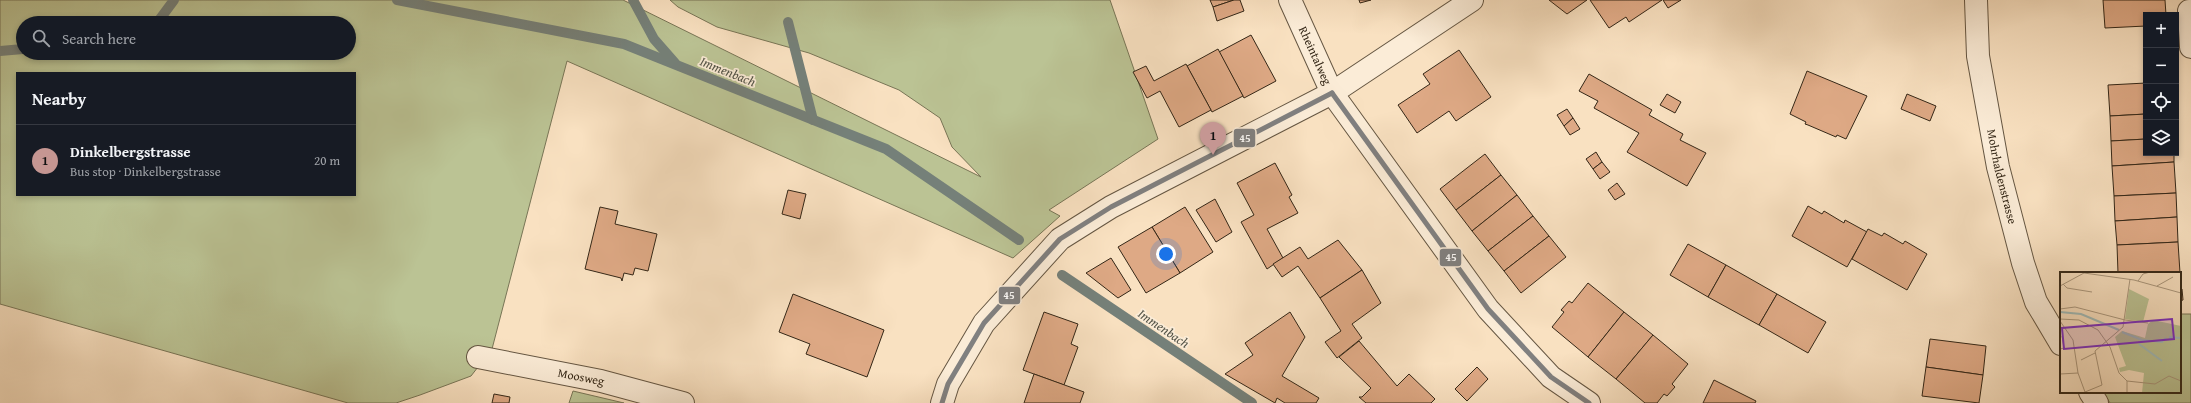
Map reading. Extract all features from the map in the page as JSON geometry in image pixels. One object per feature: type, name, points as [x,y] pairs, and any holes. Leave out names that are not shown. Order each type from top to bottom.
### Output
[{"type":"street","name":"Rheintalweg","points":[[1290,0],[1332,93],[1488,309],[1552,377],[1589,403]]},
{"type":"street","points":[[942,403],[948,384],[984,323],[1060,240],[1112,207],[1332,93],[1472,0]]},
{"type":"street","name":"Mohrhaldenstrasse","points":[[1976,0],[1978,56],[1998,167],[2024,264],[2036,302],[2060,342]]},
{"type":"street","points":[[2189,7],[2191,47]]},
{"type":"street","name":"Moosweg","points":[[478,357],[601,381],[683,403]]},
{"type":"street","points":[[2091,393],[2096,403]]},
{"type":"green space","points":[[0,0],[623,0],[981,177],[952,147],[940,118],[899,90],[809,53],[717,27],[678,7],[670,0],[1110,0],[1158,139],[1049,210],[1060,216],[1013,258],[567,61],[492,349],[471,376],[396,403],[348,403],[0,304]]},
{"type":"green space","points":[[2181,314],[2191,314],[2191,403],[2110,403],[2104,393],[2181,393]]},
{"type":"green space","points":[[573,391],[624,403],[569,403]]},
{"type":"building","points":[[1210,0],[1234,0],[1213,7]]},
{"type":"building","points":[[1234,0],[1240,0],[1244,11],[1217,21],[1213,7]]},
{"type":"building","points":[[1359,0],[1371,0],[1360,3]]},
{"type":"building","points":[[1549,0],[1587,0],[1567,14]]},
{"type":"building","points":[[1590,0],[1662,0],[1629,22],[1626,17],[1609,28]]},
{"type":"building","points":[[1663,0],[1681,0],[1668,8]]},
{"type":"building","points":[[2103,0],[2165,0],[2166,12],[2143,12],[2143,26],[2105,28]]},
{"type":"building","points":[[1251,35],[1276,81],[1244,98],[1219,52]]},
{"type":"building","points":[[1218,49],[1243,96],[1212,112],[1187,66]]},
{"type":"building","points":[[1459,50],[1491,97],[1456,121],[1449,111],[1417,133],[1398,105],[1430,84],[1423,74]]},
{"type":"building","points":[[1186,64],[1211,110],[1179,127],[1160,91],[1147,98],[1133,72],[1146,66],[1154,81]]},
{"type":"building","points":[[1807,71],[1867,96],[1846,139],[1837,135],[1836,137],[1805,124],[1806,122],[1790,114]]},
{"type":"building","points":[[1589,74],[1652,110],[1649,115],[1683,134],[1680,140],[1706,153],[1687,186],[1627,152],[1639,133],[1594,108],[1598,101],[1579,91]]},
{"type":"building","points":[[2143,83],[2143,114],[2110,116],[2108,85]]},
{"type":"building","points":[[1667,94],[1681,102],[1675,113],[1660,105]]},
{"type":"building","points":[[1907,94],[1936,106],[1930,121],[1901,109]]},
{"type":"building","points":[[1567,109],[1573,118],[1564,126],[1557,115]]},
{"type":"building","points":[[2143,114],[2143,139],[2111,141],[2110,116]]},
{"type":"building","points":[[1573,118],[1580,129],[1570,135],[1564,126]]},
{"type":"building","points":[[2143,139],[2143,156],[2174,156],[2174,162],[2112,166],[2111,141]]},
{"type":"building","points":[[1596,152],[1602,162],[1593,169],[1586,159]]},
{"type":"building","points":[[1485,154],[1501,175],[1456,210],[1440,189]]},
{"type":"building","points":[[1602,162],[1610,172],[1600,179],[1593,169]]},
{"type":"building","points":[[2174,162],[2176,193],[2114,196],[2112,166]]},
{"type":"building","points":[[1275,163],[1292,195],[1289,197],[1298,213],[1267,229],[1283,258],[1267,269],[1241,222],[1254,215],[1237,183]]},
{"type":"building","points":[[1501,175],[1517,195],[1472,231],[1456,210]]},
{"type":"building","points":[[1617,183],[1625,194],[1615,200],[1608,190]]},
{"type":"building","points":[[788,190],[806,194],[800,219],[782,214]]},
{"type":"building","points":[[2176,193],[2177,217],[2115,221],[2114,196]]},
{"type":"building","points":[[1517,195],[1533,216],[1488,251],[1472,231]]},
{"type":"building","points":[[1215,199],[1232,232],[1216,242],[1196,210]]},
{"type":"building","points":[[1808,206],[1822,214],[1824,211],[1844,223],[1845,220],[1867,232],[1847,267],[1792,236]]},
{"type":"building","points":[[600,207],[618,211],[615,224],[657,234],[648,271],[635,268],[633,275],[624,273],[622,281],[621,278],[585,269]]},
{"type":"building","points":[[1185,207],[1213,252],[1180,273],[1152,227]]},
{"type":"building","points":[[1533,216],[1549,236],[1504,271],[1488,251]]},
{"type":"building","points":[[2177,217],[2178,242],[2117,245],[2115,221]]},
{"type":"building","points":[[1152,227],[1180,273],[1146,293],[1118,247]]},
{"type":"building","points":[[1868,229],[1882,236],[1884,233],[1903,244],[1905,241],[1927,254],[1907,290],[1852,259]]},
{"type":"building","points":[[1549,236],[1566,257],[1521,293],[1504,271]]},
{"type":"building","points":[[1338,240],[1362,270],[1320,298],[1298,266],[1282,277],[1273,264],[1300,247],[1308,259]]},
{"type":"building","points":[[2178,242],[2180,272],[2118,272],[2117,245]]},
{"type":"building","points":[[1688,244],[1726,265],[1708,297],[1670,275]]},
{"type":"building","points":[[1111,258],[1131,290],[1118,298],[1086,273]]},
{"type":"building","points":[[1726,265],[1777,294],[1759,325],[1708,297]]},
{"type":"building","points":[[1362,270],[1381,303],[1352,324],[1362,338],[1337,358],[1325,342],[1341,331],[1320,298]]},
{"type":"building","points":[[1588,283],[1624,312],[1588,357],[1552,327],[1564,312],[1561,310],[1569,301],[1572,303]]},
{"type":"building","points":[[2181,289],[2182,289],[2183,300],[2181,301]]},
{"type":"building","points":[[793,294],[884,330],[867,377],[806,354],[810,344],[779,332]]},
{"type":"building","points":[[1777,294],[1826,322],[1808,353],[1759,325]]},
{"type":"building","points":[[1044,312],[1078,324],[1071,344],[1078,347],[1064,385],[1023,370]]},
{"type":"building","points":[[1290,312],[1305,337],[1282,376],[1319,398],[1316,403],[1285,403],[1277,398],[1275,403],[1225,374],[1253,355],[1245,343]]},
{"type":"building","points":[[1624,312],[1653,335],[1616,379],[1588,357]]},
{"type":"building","points":[[1653,335],[1688,364],[1672,384],[1675,387],[1667,396],[1664,394],[1657,403],[1645,403],[1616,379]]},
{"type":"building","points":[[1930,339],[1986,346],[1983,375],[1926,367]]},
{"type":"building","points":[[1359,341],[1397,386],[1409,374],[1435,399],[1431,403],[1366,403],[1359,397],[1362,397],[1371,388],[1339,357]]},
{"type":"building","points":[[1477,367],[1488,379],[1467,401],[1455,389]]},
{"type":"building","points":[[1926,367],[1983,375],[1979,403],[1922,396]]},
{"type":"building","points":[[1034,374],[1084,392],[1080,403],[1024,403]]},
{"type":"building","points":[[1714,380],[1756,401],[1755,403],[1703,403]]},
{"type":"building","points":[[494,394],[510,397],[509,403],[492,403]]},
{"type":"waterway","name":"Immenbach","points":[[162,16],[174,0]]},
{"type":"waterway","name":"Immenbach","points":[[397,0],[624,44],[886,149],[1019,240]]},
{"type":"waterway","points":[[633,0],[654,39],[675,63]]},
{"type":"waterway","points":[[788,22],[813,120]]},
{"type":"waterway","name":"Immenbach","points":[[0,51],[16,50]]},
{"type":"waterway","name":"Immenbach","points":[[1062,275],[1252,403]]},
{"type":"transit line","name":"45","points":[[1332,93],[1488,309],[1551,377],[1589,403]]},
{"type":"transit line","name":"45","points":[[942,403],[948,384],[984,323],[1060,239],[1111,207],[1332,93]]},
{"type":"place","name":"Dinkelbergstrasse","points":[[1213,155]]}]
